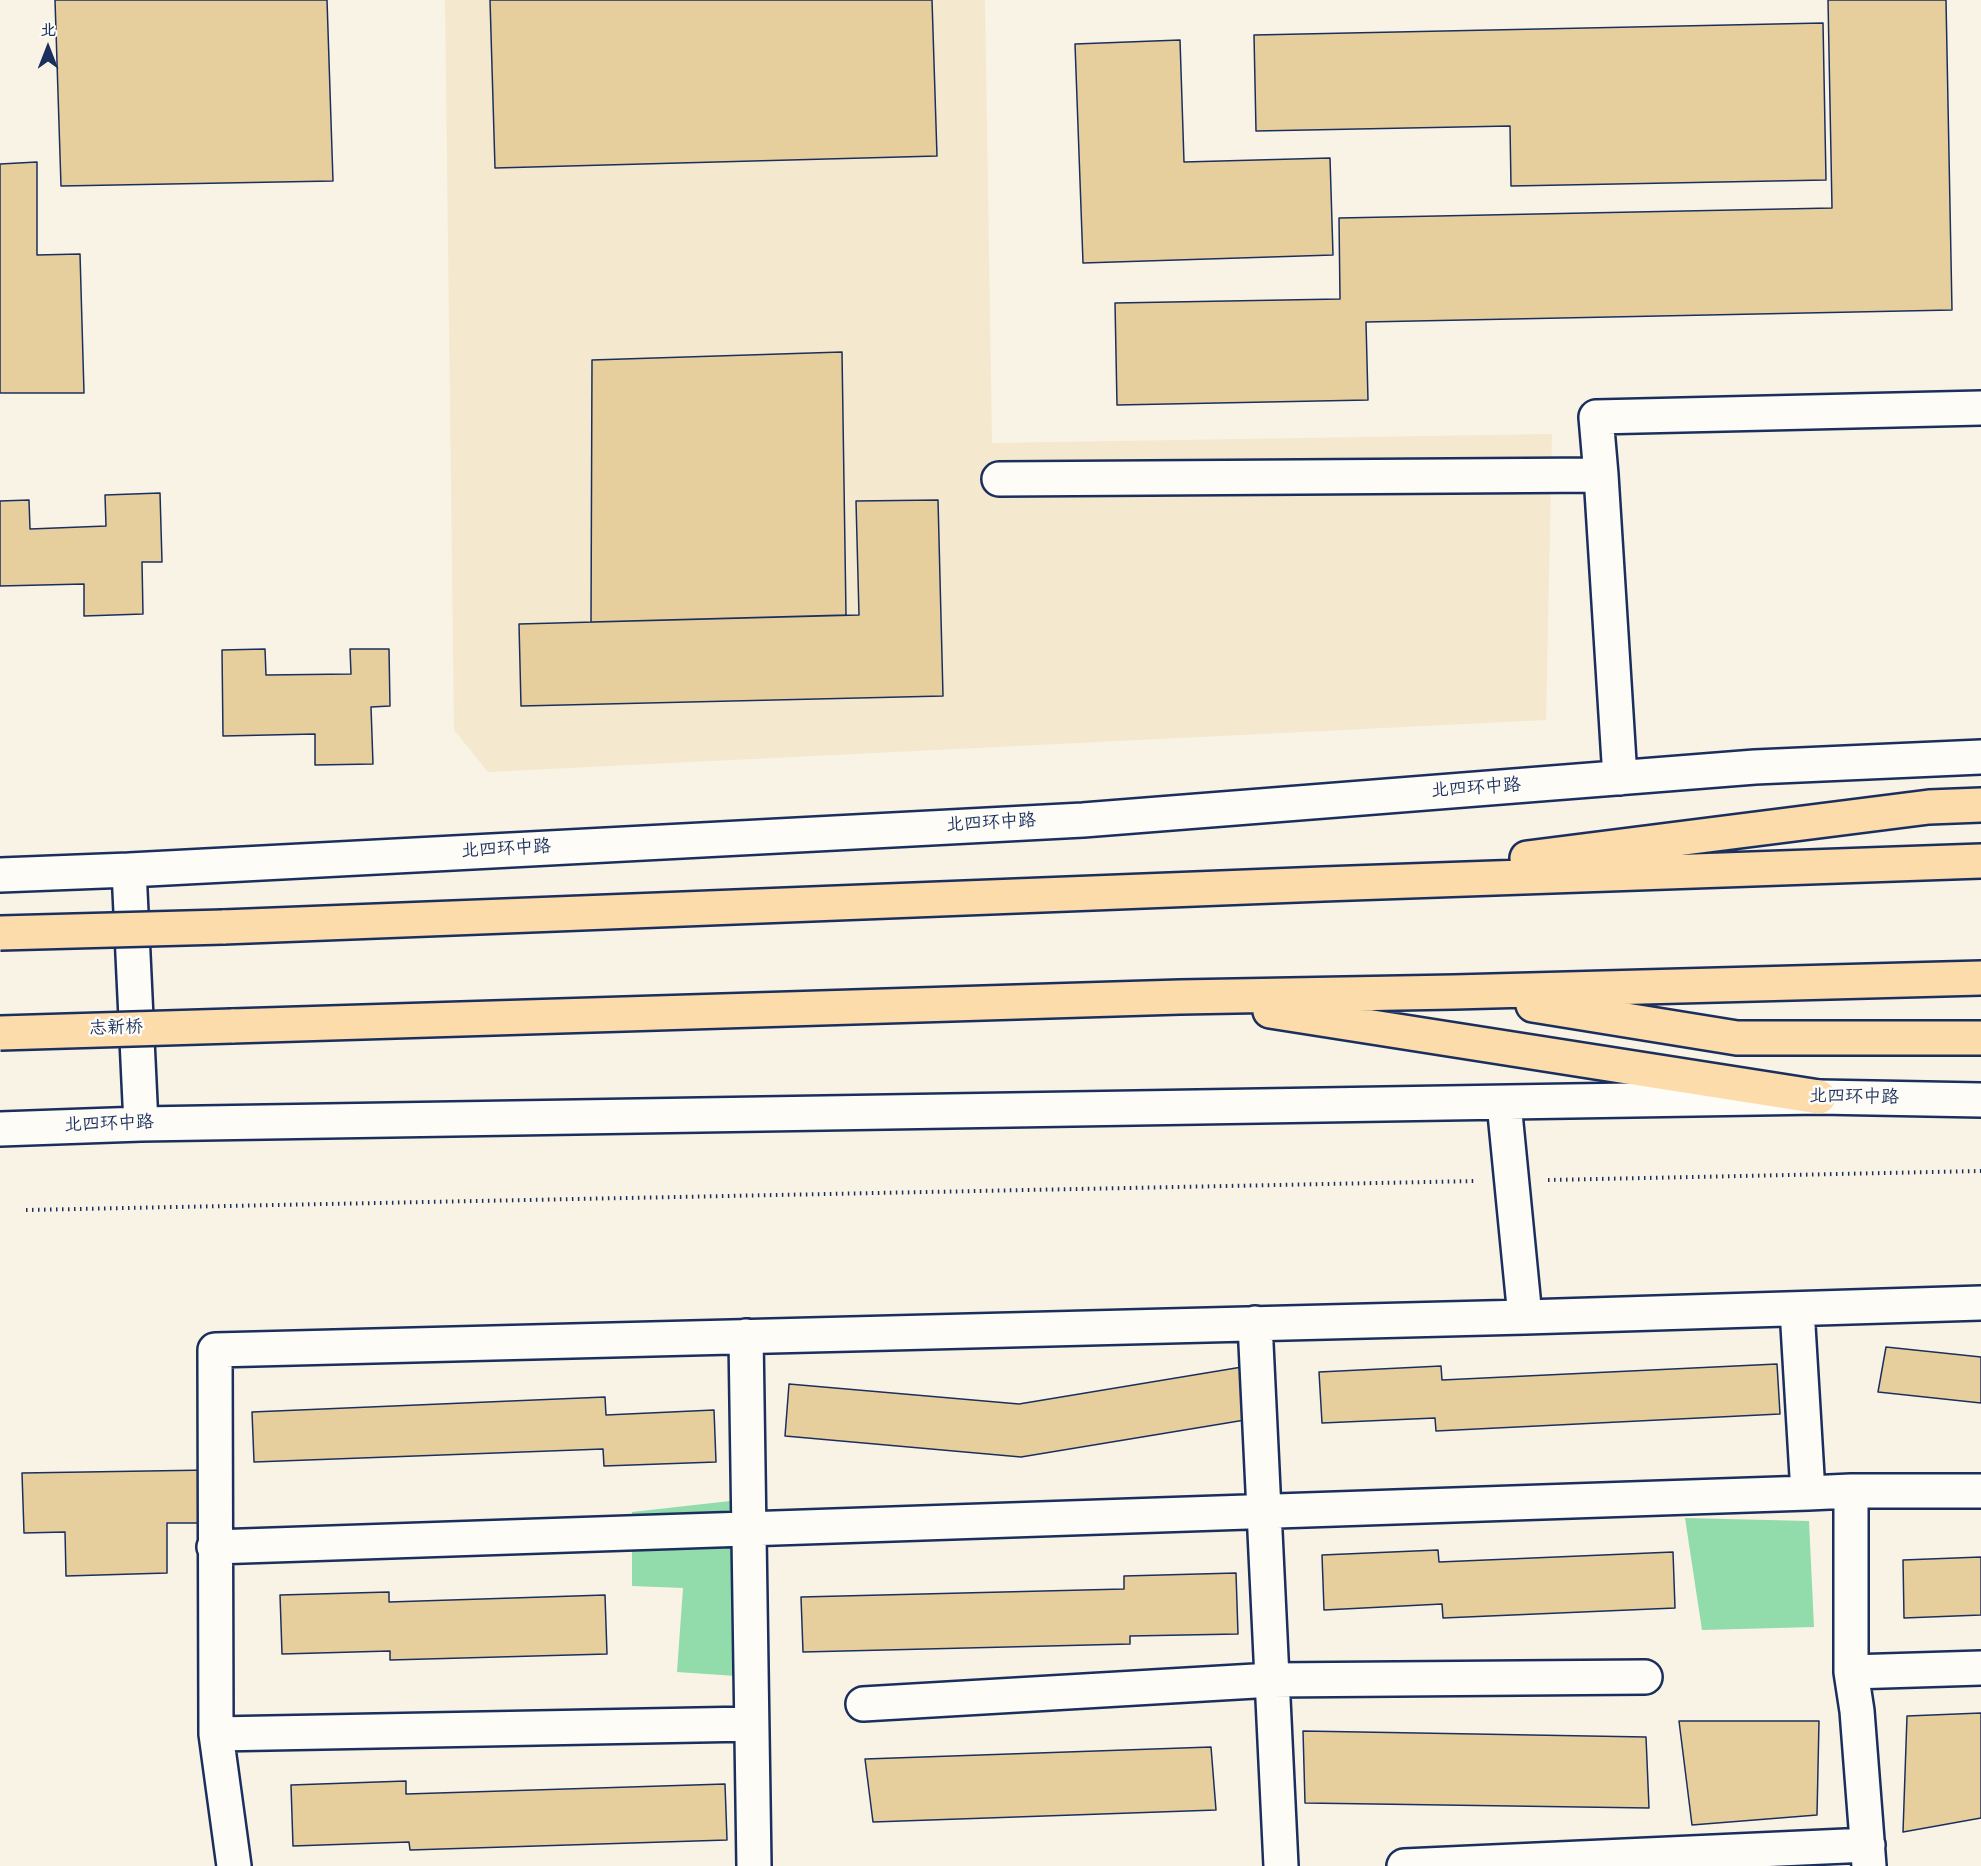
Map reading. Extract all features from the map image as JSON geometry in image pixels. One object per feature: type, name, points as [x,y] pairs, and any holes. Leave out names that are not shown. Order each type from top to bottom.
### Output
[{"type":"highway","points":[[1323,884],[1929,807],[1981,805]]},
{"type":"highway","points":[[0,933],[224,927],[1981,861]]},
{"type":"highway","points":[[1180,997],[1981,978]]},
{"type":"highway","points":[[1454,992],[1737,1038],[1981,1038]]},
{"type":"highway","points":[[1180,997],[1819,1097]]},
{"type":"highway","name":"志新桥","points":[[0,1033],[1180,997]]},
{"type":"street","points":[[1620,778],[1596,417],[1981,408]]},
{"type":"street","points":[[999,479],[1600,475]]},
{"type":"street","name":"北四环中路","points":[[0,875],[1083,820],[1755,767],[1981,757]]},
{"type":"street","points":[[129,870],[141,1124]]},
{"type":"street","name":"北四环中路","points":[[0,1129],[141,1124],[1819,1097],[1981,1100]]},
{"type":"street","points":[[1504,1103],[1525,1317]]},
{"type":"street","points":[[234,1866],[216,1734],[215,1350],[1525,1317],[1981,1303]]},
{"type":"street","points":[[1797,1309],[1808,1493]]},
{"type":"street","points":[[1255,1323],[1281,1866]]},
{"type":"street","points":[[746,1336],[754,1866]]},
{"type":"street","points":[[1404,1866],[1869,1855],[1857,1711],[1851,1672],[1851,1491]]},
{"type":"street","points":[[214,1547],[1851,1491],[1981,1491]]},
{"type":"street","points":[[1851,1672],[1981,1668]]},
{"type":"street","points":[[863,1704],[1272,1680],[1645,1677]]},
{"type":"street","points":[[216,1734],[751,1724]]},
{"type":"path","points":[[26,1210],[1981,1171]]},
{"type":"shaded area","points":[[445,0],[985,0],[992,443],[1552,434],[1546,720],[488,772],[454,730]]},
{"type":"green space","points":[[748,1499],[751,1677],[677,1672],[683,1588],[632,1586],[632,1512]]},
{"type":"green space","points":[[1685,1518],[1809,1521],[1814,1627],[1702,1630]]},
{"type":"building","points":[[55,0],[327,0],[333,181],[61,186]]},
{"type":"building","points":[[490,0],[932,0],[937,156],[495,168]]},
{"type":"building","points":[[1828,0],[1946,0],[1952,310],[1366,322],[1368,400],[1117,405],[1115,303],[1340,299],[1339,218],[1832,208]]},
{"type":"building","points":[[1823,23],[1826,180],[1511,186],[1510,126],[1256,131],[1254,35]]},
{"type":"building","points":[[1180,40],[1184,162],[1330,158],[1333,255],[1083,263],[1075,44]]},
{"type":"building","points":[[37,162],[37,255],[80,254],[84,393],[0,393],[0,164]]},
{"type":"building","points":[[842,352],[846,615],[591,622],[592,360]]},
{"type":"building","points":[[160,493],[162,562],[142,562],[143,614],[84,616],[84,584],[0,586],[0,501],[29,500],[30,529],[106,526],[105,495]]},
{"type":"building","points":[[938,500],[943,696],[521,706],[519,624],[859,615],[856,501]]},
{"type":"building","points":[[265,649],[266,675],[351,674],[350,649],[389,649],[390,706],[371,707],[373,764],[315,765],[315,734],[223,736],[222,650]]},
{"type":"building","points":[[1886,1347],[1981,1357],[1981,1403],[1878,1392]]},
{"type":"building","points":[[1777,1364],[1780,1414],[1436,1431],[1435,1418],[1322,1423],[1319,1372],[1441,1366],[1442,1380]]},
{"type":"building","points":[[1242,1367],[1251,1419],[1021,1457],[785,1436],[789,1384],[1019,1404]]},
{"type":"building","points":[[605,1397],[606,1415],[714,1410],[716,1462],[604,1466],[603,1449],[254,1462],[252,1412]]},
{"type":"building","points":[[210,1470],[211,1523],[167,1523],[167,1573],[66,1576],[65,1532],[24,1533],[22,1473]]},
{"type":"building","points":[[1438,1550],[1439,1562],[1673,1552],[1675,1608],[1443,1618],[1442,1604],[1324,1610],[1322,1555]]},
{"type":"building","points":[[1981,1557],[1981,1615],[1904,1618],[1903,1560]]},
{"type":"building","points":[[1236,1573],[1238,1634],[1130,1636],[1130,1644],[803,1652],[801,1597],[1124,1589],[1124,1576]]},
{"type":"building","points":[[389,1592],[389,1602],[605,1595],[607,1654],[390,1660],[390,1651],[282,1654],[280,1595]]},
{"type":"building","points":[[1981,1713],[1981,1818],[1903,1832],[1907,1716]]},
{"type":"building","points":[[1679,1721],[1819,1721],[1817,1815],[1692,1825]]},
{"type":"building","points":[[1303,1731],[1646,1737],[1649,1808],[1305,1803]]},
{"type":"building","points":[[1211,1747],[1216,1810],[873,1822],[865,1759]]},
{"type":"building","points":[[406,1781],[406,1794],[725,1784],[727,1840],[410,1850],[409,1842],[293,1846],[291,1785]]}]
